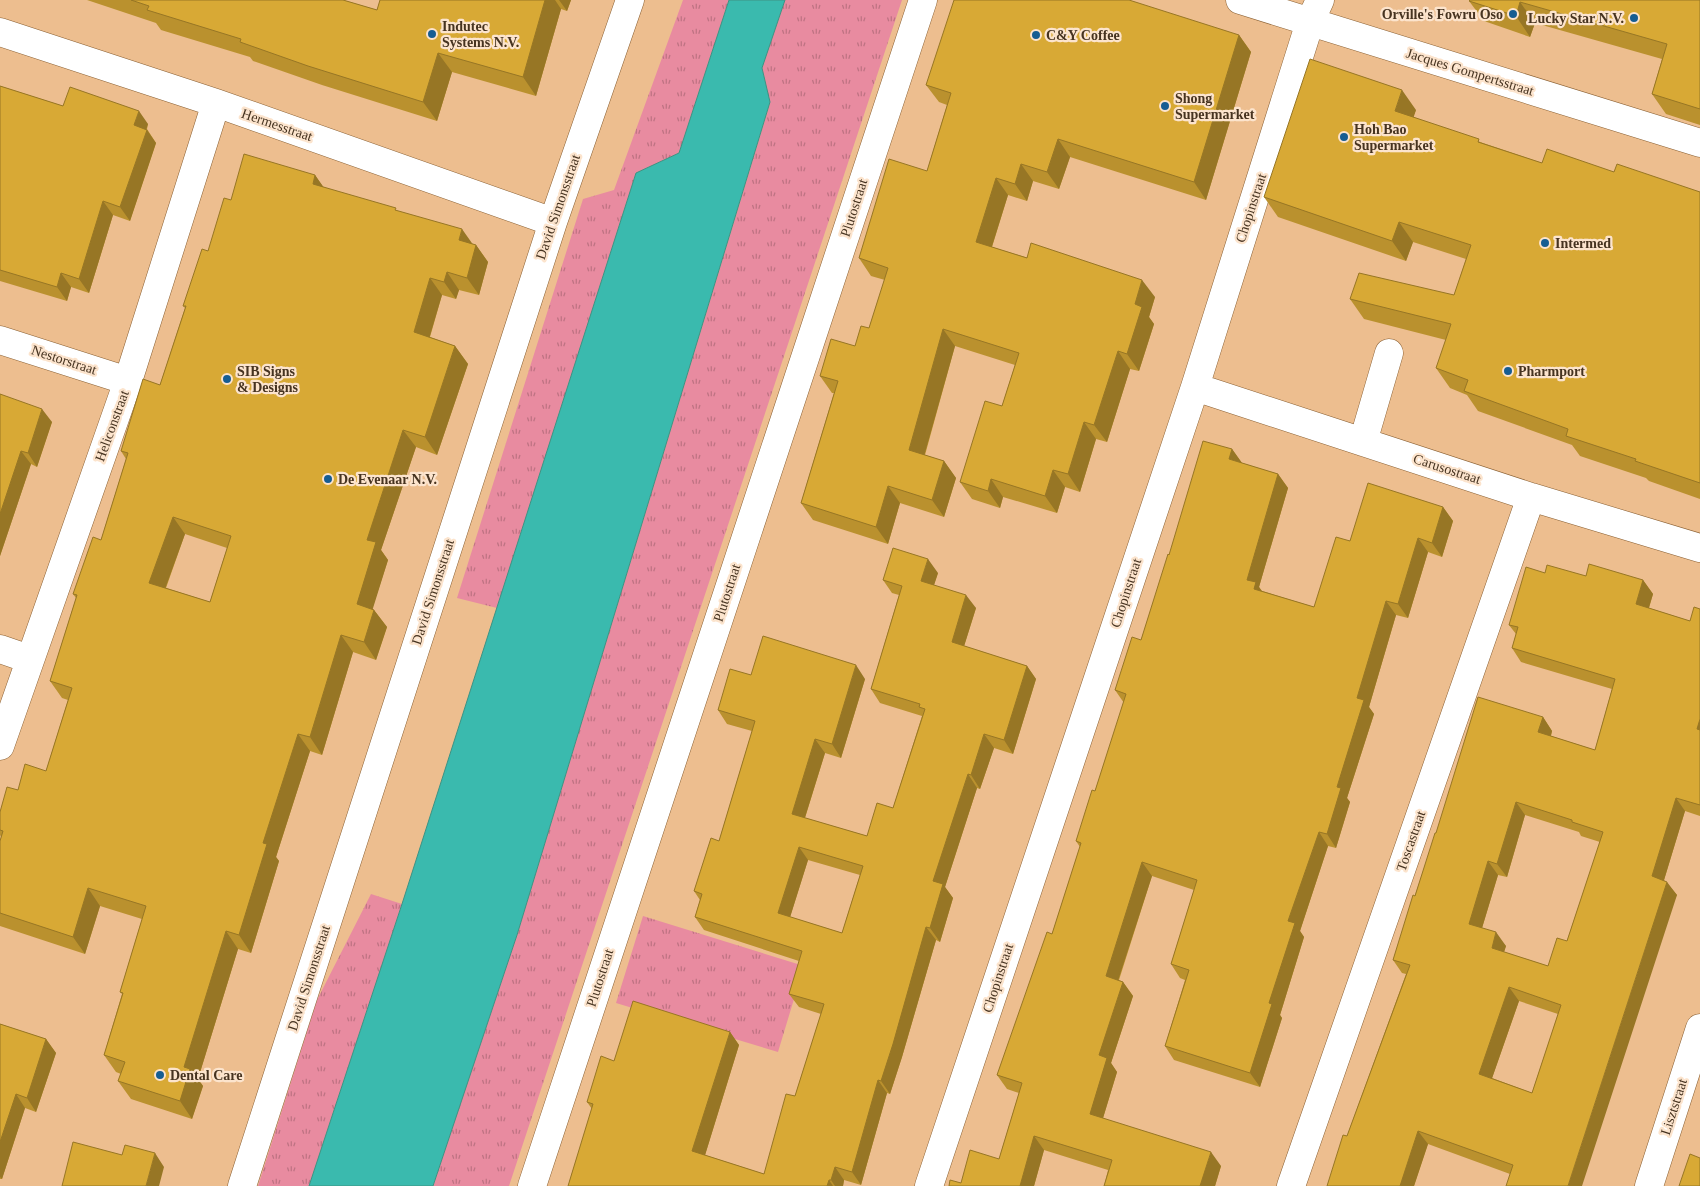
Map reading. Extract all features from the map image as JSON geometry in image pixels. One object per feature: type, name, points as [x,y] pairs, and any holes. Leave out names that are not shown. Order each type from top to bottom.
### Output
[{"type":"street","name":"David Simonsstraat","points":[[242,1186],[553,222],[630,0]]},
{"type":"street","name":"Plutostraat","points":[[532,1186],[923,0]]},
{"type":"street","name":"Jacques Gompertsstraat","points":[[1240,0],[1315,11],[1700,143]]},
{"type":"street","name":"Chopinstraat","points":[[929,1186],[1195,387],[1315,11]]},
{"type":"street","name":"Hermesstraat","points":[[0,32],[216,104],[553,222]]},
{"type":"street","name":"Heliconstraat","points":[[0,746],[128,381],[216,104]]},
{"type":"street","name":"Nestorstraat","points":[[0,340],[128,381]]},
{"type":"street","points":[[1363,442],[1389,353]]},
{"type":"street","name":"Carusostraat","points":[[1195,387],[1531,497],[1700,548]]},
{"type":"street","name":"Toscastraat","points":[[1291,1186],[1531,497]]},
{"type":"street","points":[[0,650],[29,659]]},
{"type":"street","name":"Lisztstraat","points":[[1649,1186],[1700,1028]]},
{"type":"green space","points":[[683,0],[729,0],[679,153],[636,173],[497,608],[457,598],[583,199],[614,190]]},
{"type":"green space","points":[[785,0],[902,0],[509,1186],[433,1186],[517,935],[770,103],[762,68]]},
{"type":"green space","points":[[371,894],[402,904],[309,1186],[258,1186],[317,1000]]},
{"type":"green space","points":[[643,916],[804,966],[778,1052],[616,1003]]},
{"type":"water","points":[[729,0],[785,0],[762,68],[770,102],[517,935],[433,1186],[309,1186],[402,904],[636,173],[679,153]]},
{"type":"building","points":[[131,0],[343,0],[377,10],[380,0],[545,0],[523,77],[438,53],[423,102],[308,66],[240,42],[241,39],[147,10],[149,6]]},
{"type":"building","points":[[954,0],[1129,0],[1239,35],[1194,182],[1058,139],[1047,172],[1021,164],[1015,184],[996,178],[976,242],[1027,258],[1031,243],[1142,280],[1135,304],[1142,307],[1127,354],[1118,351],[1094,425],[1084,422],[1068,474],[1053,470],[1045,496],[991,479],[988,491],[960,482],[985,401],[1002,406],[1019,353],[943,329],[909,450],[944,461],[932,500],[888,486],[876,527],[801,503],[838,381],[820,376],[831,339],[855,346],[861,326],[869,328],[888,268],[859,258],[889,159],[927,171],[951,93],[926,85]]},
{"type":"building","points":[[1470,0],[1700,0],[1700,109],[1652,94],[1667,44],[1520,2],[1516,16]]},
{"type":"building","points":[[1310,59],[1402,90],[1395,111],[1479,139],[1478,142],[1542,163],[1547,149],[1614,172],[1617,164],[1700,192],[1700,483],[1566,436],[1568,429],[1464,391],[1468,380],[1436,368],[1451,324],[1350,299],[1359,273],[1454,295],[1471,245],[1399,222],[1392,241],[1264,197]]},
{"type":"building","points":[[0,86],[63,106],[70,87],[139,111],[134,125],[147,130],[120,207],[103,201],[79,279],[61,273],[57,287],[0,270]]},
{"type":"building","points":[[244,154],[315,175],[313,184],[462,229],[459,240],[476,245],[467,278],[447,272],[444,282],[430,278],[414,332],[455,346],[425,437],[403,430],[367,540],[376,542],[357,604],[374,610],[364,642],[341,635],[310,737],[298,734],[263,843],[267,844],[239,935],[226,931],[184,1067],[190,1069],[180,1101],[118,1081],[125,1062],[104,1055],[123,993],[120,992],[146,906],[88,888],[73,937],[0,913],[0,841],[3,831],[0,830],[0,812],[7,787],[18,790],[25,764],[46,771],[72,688],[50,681],[77,595],[73,594],[93,537],[101,540],[128,453],[121,451],[143,379],[160,385],[186,306],[183,306],[202,249],[208,251],[224,198],[231,200]],"holes":[[[173,517],[231,536],[210,602],[149,583]]]},
{"type":"building","points":[[0,394],[42,409],[28,453],[21,451],[0,514]]},
{"type":"building","points":[[1203,441],[1232,449],[1229,459],[1278,474],[1247,580],[1256,582],[1254,589],[1314,607],[1336,537],[1350,541],[1368,483],[1443,507],[1432,543],[1418,538],[1398,604],[1386,601],[1357,698],[1364,700],[1337,787],[1341,788],[1327,834],[1319,832],[1288,921],[1295,923],[1269,1003],[1272,1004],[1250,1073],[1165,1046],[1189,970],[1171,964],[1197,880],[1142,862],[1106,976],[1123,982],[1099,1055],[1107,1058],[1090,1114],[1211,1152],[1200,1186],[1104,1186],[1112,1160],[1034,1136],[1020,1186],[949,1186],[950,1180],[961,1183],[970,1150],[999,1159],[1022,1083],[997,1075],[1047,932],[1052,934],[1081,843],[1076,841],[1092,790],[1095,791],[1126,694],[1115,690],[1132,637],[1141,640]]},
{"type":"building","points":[[893,548],[928,559],[921,581],[966,595],[952,642],[1027,666],[1004,740],[984,734],[971,775],[968,774],[933,881],[943,884],[930,928],[926,927],[893,1044],[881,1081],[878,1080],[852,1172],[835,1167],[827,1186],[568,1186],[593,1104],[587,1102],[601,1056],[614,1061],[633,1001],[730,1032],[692,1151],[764,1174],[786,1094],[795,1096],[824,1004],[789,994],[802,951],[695,917],[702,894],[694,891],[711,838],[719,841],[755,721],[718,710],[730,669],[751,675],[763,636],[856,665],[832,744],[815,739],[792,814],[867,836],[877,803],[893,808],[925,709],[919,707],[920,704],[871,689],[902,586],[883,580]],"holes":[[[799,847],[863,866],[842,933],[778,913]]]},
{"type":"building","points":[[1589,564],[1643,580],[1636,604],[1690,621],[1694,607],[1700,609],[1700,719],[1697,729],[1700,730],[1700,805],[1676,798],[1652,876],[1667,882],[1568,1186],[1506,1186],[1513,1165],[1418,1131],[1400,1186],[1327,1186],[1343,1135],[1347,1136],[1410,965],[1393,960],[1413,895],[1415,896],[1436,833],[1478,697],[1543,717],[1538,732],[1595,750],[1615,679],[1512,648],[1518,627],[1509,625],[1526,567],[1545,573],[1547,565],[1586,576]],"holes":[[[1516,802],[1603,832],[1567,941],[1557,938],[1548,966],[1492,948],[1496,932],[1469,924],[1488,861],[1497,864]],[[1509,987],[1561,1005],[1532,1093],[1479,1074]]]},
{"type":"building","points":[[0,1024],[46,1039],[27,1098],[16,1094],[0,1142]]},
{"type":"building","points":[[73,1142],[122,1155],[125,1145],[155,1153],[146,1186],[62,1186]]},
{"type":"building","points":[[1690,1154],[1700,1158],[1700,1186],[1679,1186]]},
{"type":"place","name":"Orville's Fowru Oso","points":[[1513,14]]},
{"type":"place","name":"Lucky Star N.V.","points":[[1634,18]]},
{"type":"place","name":"Indutec Systems N.V.","points":[[432,34]]},
{"type":"place","name":"C&Y Coffee","points":[[1036,35]]},
{"type":"place","name":"Shong Supermarket","points":[[1165,106]]},
{"type":"place","name":"Hoh Bao Supermarket","points":[[1344,137]]},
{"type":"place","name":"Intermed","points":[[1545,243]]},
{"type":"place","name":"Pharmport","points":[[1508,371]]},
{"type":"place","name":"SIB Signs & Designs","points":[[227,379]]},
{"type":"place","name":"De Evenaar N.V.","points":[[328,479]]},
{"type":"place","name":"Dental Care","points":[[160,1075]]}]
